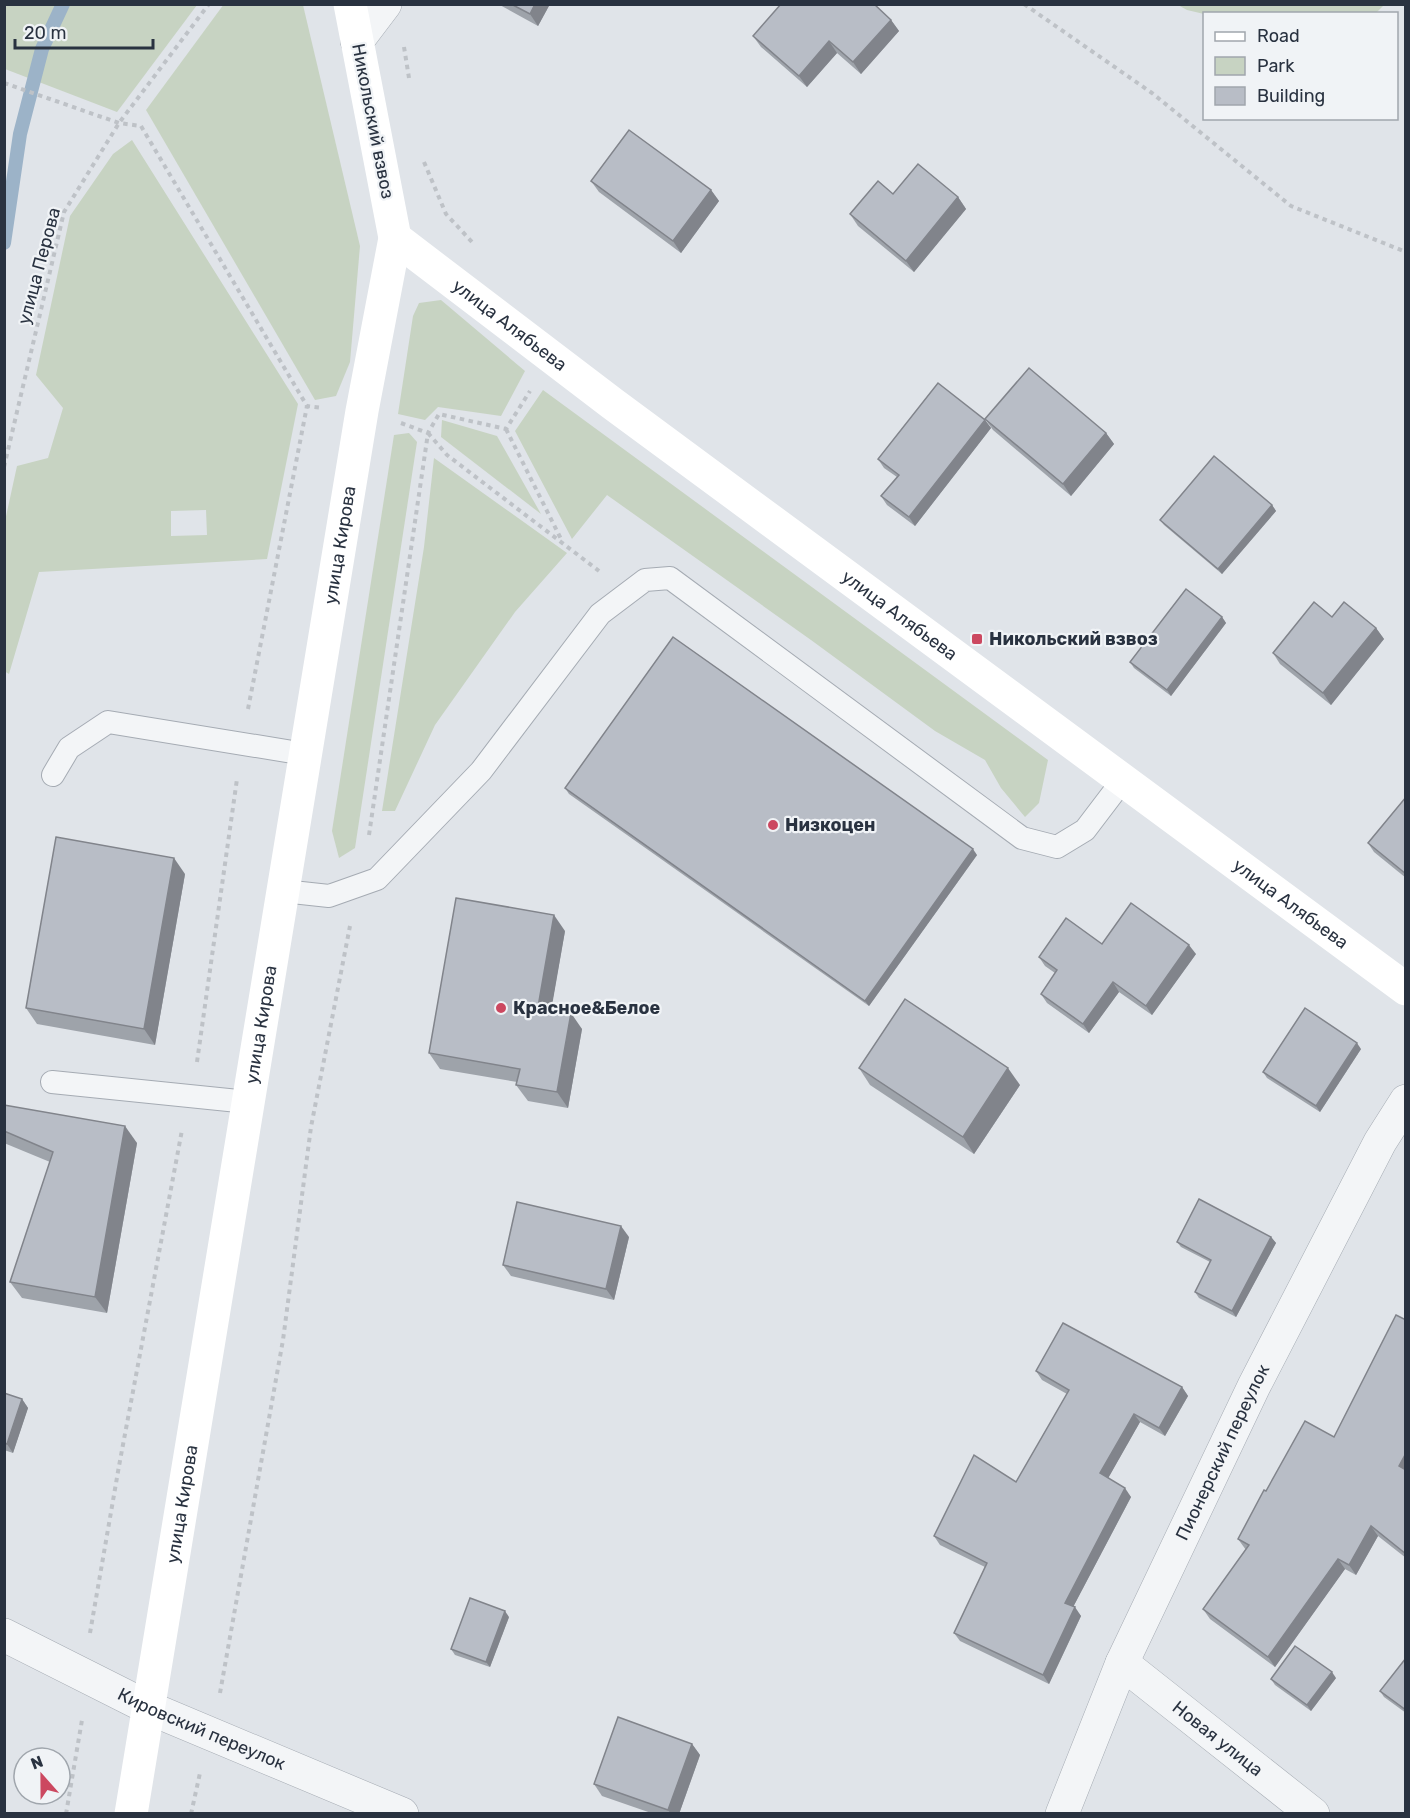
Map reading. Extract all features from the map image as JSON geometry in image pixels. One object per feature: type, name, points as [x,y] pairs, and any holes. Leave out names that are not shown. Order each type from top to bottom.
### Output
[{"type":"main road","name":"Никольский взвоз","points":[[350,4],[395,238]]},
{"type":"main road","name":"улица Кирова","points":[[131,1814],[362,411],[395,238]]},
{"type":"main road","name":"улица Алябьева","points":[[395,238],[623,411],[1406,989]]},
{"type":"street","points":[[357,41],[385,4]]},
{"type":"street","name":"Пионерский переулок","points":[[1062,1814],[1122,1664],[1254,1386],[1380,1142],[1406,1101]]},
{"type":"street","name":"Кировский переулок","points":[[4,1635],[149,1708],[402,1814]]},
{"type":"street","name":"Новая улица","points":[[1122,1664],[1313,1814]]},
{"type":"lane","points":[[283,891],[329,896],[377,879],[481,771],[600,614],[645,580],[670,578],[1022,838],[1057,847],[1085,830],[1123,780]]},
{"type":"lane","points":[[53,775],[69,748],[108,722],[305,754]]},
{"type":"lane","points":[[52,1083],[248,1102]]},
{"type":"path","name":"улица Перова","points":[[4,467],[64,212],[119,123],[208,4]]},
{"type":"path","points":[[1024,4],[1152,93],[1291,206],[1406,252]]},
{"type":"path","points":[[403,37],[409,79]]},
{"type":"path","points":[[4,83],[119,123],[141,126],[307,406],[247,717]]},
{"type":"path","points":[[423,158],[447,214],[478,248]]},
{"type":"path","points":[[506,429],[531,390]]},
{"type":"path","points":[[307,406],[330,409]]},
{"type":"path","points":[[368,845],[428,434],[439,414],[506,429]]},
{"type":"path","points":[[393,420],[428,434],[447,455],[600,572]]},
{"type":"path","points":[[506,429],[563,542]]},
{"type":"path","points":[[196,1068],[239,768]]},
{"type":"path","points":[[219,1700],[283,1340],[311,1127],[351,924]]},
{"type":"path","points":[[90,1634],[121,1454],[184,1119]]},
{"type":"path","points":[[66,1814],[84,1710]]},
{"type":"path","points":[[191,1814],[202,1768]]},
{"type":"green space","points":[[224,4],[303,5],[360,246],[350,362],[336,396],[315,400],[146,110]]},
{"type":"green space","points":[[4,5],[197,5],[117,112],[5,69]]},
{"type":"green space","points":[[1178,5],[1384,5],[1377,12],[1203,14]]},
{"type":"green space","points":[[132,140],[298,404],[267,559],[39,572],[9,674],[4,671],[5,521],[17,466],[48,458],[63,408],[36,375],[70,216],[113,154]],"holes":[[[206,510],[207,535],[171,536],[171,511]]]},
{"type":"green space","points":[[441,300],[525,371],[501,416],[438,407],[425,420],[398,414],[413,316],[419,303]]},
{"type":"green space","points":[[543,390],[1048,760],[1039,803],[1025,817],[1001,788],[985,760],[935,731],[607,495],[572,539],[515,431]]},
{"type":"green space","points":[[442,420],[497,436],[541,514],[441,437]]},
{"type":"green space","points":[[409,433],[417,442],[355,848],[339,858],[332,831],[394,435]]},
{"type":"green space","points":[[434,458],[567,553],[515,612],[435,725],[395,811],[382,811],[424,547]]},
{"type":"building","points":[[511,4],[535,4],[530,14]]},
{"type":"building","points":[[781,4],[874,4],[891,20],[853,62],[829,41],[799,76],[753,36]]},
{"type":"building","points":[[629,130],[711,190],[673,241],[591,181]]},
{"type":"building","points":[[918,164],[958,197],[906,261],[850,214],[878,181],[893,194]]},
{"type":"building","points":[[1029,368],[1106,433],[1063,484],[985,419]]},
{"type":"building","points":[[938,383],[985,420],[909,517],[881,496],[899,475],[878,459]]},
{"type":"building","points":[[1214,456],[1272,505],[1218,569],[1160,520]]},
{"type":"building","points":[[1186,589],[1222,617],[1167,690],[1130,662]]},
{"type":"building","points":[[1314,602],[1332,617],[1344,602],[1376,628],[1323,693],[1273,653]]},
{"type":"building","name":"Низкоцен","points":[[673,637],[973,849],[865,1001],[565,788]]},
{"type":"building","points":[[1406,797],[1406,874],[1368,843]]},
{"type":"building","points":[[56,837],[174,858],[144,1029],[26,1008]]},
{"type":"building","name":"Красное&Белое","points":[[456,898],[554,915],[538,1007],[571,1013],[557,1092],[516,1085],[520,1069],[429,1053]]},
{"type":"building","points":[[1131,903],[1189,945],[1146,1006],[1113,982],[1083,1024],[1041,994],[1057,970],[1039,957],[1066,918],[1102,944]]},
{"type":"building","points":[[905,999],[1008,1068],[963,1137],[859,1068]]},
{"type":"building","points":[[1305,1008],[1357,1043],[1316,1106],[1263,1072]]},
{"type":"building","points":[[4,1105],[125,1126],[95,1297],[10,1282],[53,1152],[4,1131]]},
{"type":"building","points":[[1199,1199],[1271,1237],[1232,1311],[1195,1292],[1211,1260],[1177,1242]]},
{"type":"building","points":[[517,1202],[621,1226],[606,1289],[503,1265]]},
{"type":"building","points":[[1396,1315],[1406,1320],[1406,1453],[1399,1466],[1406,1470],[1406,1554],[1371,1526],[1349,1565],[1338,1559],[1268,1657],[1203,1609],[1249,1545],[1238,1539],[1305,1421],[1334,1437]]},
{"type":"building","points":[[1063,1323],[1182,1387],[1159,1428],[1134,1414],[1100,1473],[1125,1488],[1065,1603],[1075,1607],[1043,1675],[954,1633],[987,1563],[934,1536],[974,1455],[1016,1482],[1069,1390],[1036,1371]]},
{"type":"building","points":[[4,1393],[22,1399],[7,1444],[4,1443]]},
{"type":"building","points":[[470,1598],[505,1611],[486,1662],[451,1649]]},
{"type":"building","points":[[1295,1646],[1332,1672],[1307,1705],[1271,1679]]},
{"type":"building","points":[[1406,1658],[1406,1710],[1380,1691]]},
{"type":"building","points":[[618,1717],[692,1744],[668,1810],[594,1784]]},
{"type":"waterway","points":[[4,243],[20,134],[42,49],[63,4]]},
{"type":"place","name":"Никольский взвоз","points":[[977,639]]},
{"type":"place","name":"Низкоцен","points":[[773,825]]},
{"type":"place","name":"Красное&Белое","points":[[501,1008]]}]
